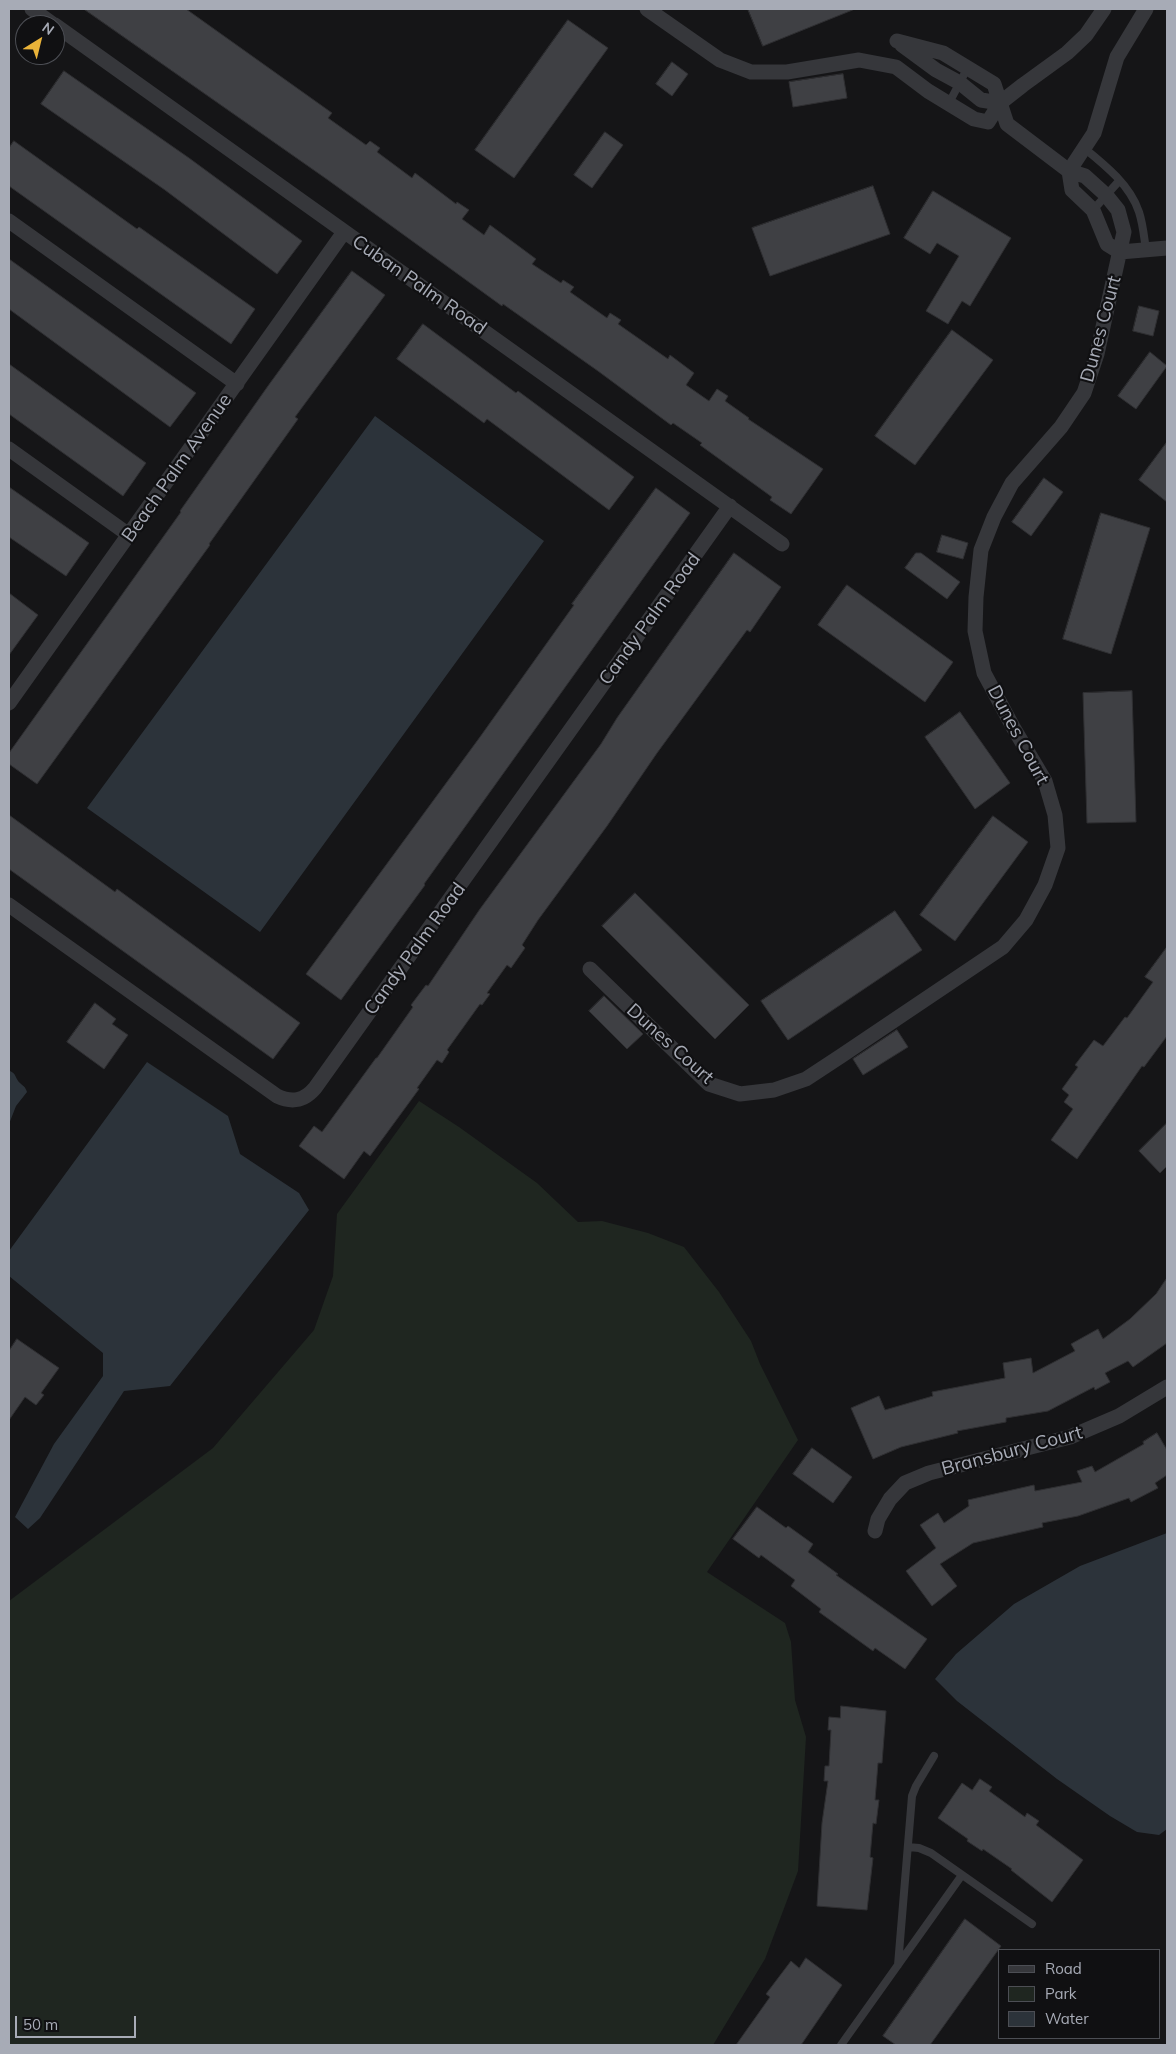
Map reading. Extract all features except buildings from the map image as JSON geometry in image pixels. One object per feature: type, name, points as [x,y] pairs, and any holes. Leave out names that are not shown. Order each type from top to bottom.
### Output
[{"type":"street","points":[[647,9],[720,60],[751,72],[787,72],[859,60],[896,67],[928,91],[974,119],[988,122],[1000,104],[1067,53],[1086,35],[1104,9]]},
{"type":"street","points":[[897,41],[943,53],[994,84],[1007,124],[1069,171],[1094,133],[1117,57],[1146,9]]},
{"type":"street","name":"Cuban Palm Road","points":[[65,32],[782,544]]},
{"type":"street","points":[[896,67],[897,41]]},
{"type":"street","points":[[897,41],[936,70],[960,83],[981,100],[1000,104]]},
{"type":"street","name":"Dunes Court","points":[[590,969],[709,1084],[740,1094],[774,1090],[806,1078],[1003,947],[1026,920],[1045,885],[1058,848],[1055,815],[1045,781],[984,673],[975,631],[976,597],[981,550],[994,517],[1012,483],[1061,427],[1084,393],[1097,354],[1120,252],[1124,232],[1118,210],[1106,195],[1085,176],[1069,171],[1072,190],[1093,210],[1107,244],[1120,252]]},
{"type":"street","points":[[9,221],[237,384]]},
{"type":"street","name":"Beach Palm Avenue","points":[[9,704],[15,683],[129,534],[344,232]]},
{"type":"street","points":[[1120,252],[1167,248]]},
{"type":"street","points":[[9,449],[129,534]]},
{"type":"street","name":"Candy Palm Road","points":[[9,905],[277,1096],[291,1101],[305,1098],[315,1088],[730,506]]},
{"type":"street","name":"Bransbury Court","points":[[875,1531],[887,1504],[905,1483],[928,1473],[1070,1437],[1120,1416],[1167,1387]]},
{"type":"lane","points":[[949,103],[968,67]]},
{"type":"lane","points":[[1084,148],[1107,167],[1130,194],[1139,212],[1146,250]]},
{"type":"lane","points":[[1093,210],[1119,181]]},
{"type":"lane","points":[[898,1965],[912,1796],[934,1756]]},
{"type":"lane","points":[[908,1847],[925,1850],[1032,1924]]},
{"type":"lane","points":[[841,2045],[962,1875]]},
{"type":"green space","points":[[419,1101],[537,1183],[578,1222],[602,1221],[648,1233],[684,1247],[719,1292],[751,1341],[760,1364],[798,1440],[707,1572],[785,1623],[791,1642],[795,1700],[806,1737],[798,1871],[765,1959],[713,2045],[9,2045],[9,1601],[213,1448],[314,1330],[333,1276],[337,1214]]},
{"type":"water","points":[[375,416],[544,541],[260,932],[87,808]]},
{"type":"water","points":[[147,1062],[228,1116],[240,1154],[299,1193],[309,1210],[170,1386],[124,1391],[40,1518],[28,1529],[15,1517],[54,1444],[103,1376],[103,1353],[9,1276],[9,1251]]},
{"type":"water","points":[[10,1071],[27,1092],[16,1106],[9,1124]]},
{"type":"water","points":[[1167,1533],[1167,1829],[1159,1835],[1137,1832],[1110,1816],[1057,1779],[957,1701],[935,1679],[956,1654],[1014,1604],[1080,1566]]}]
